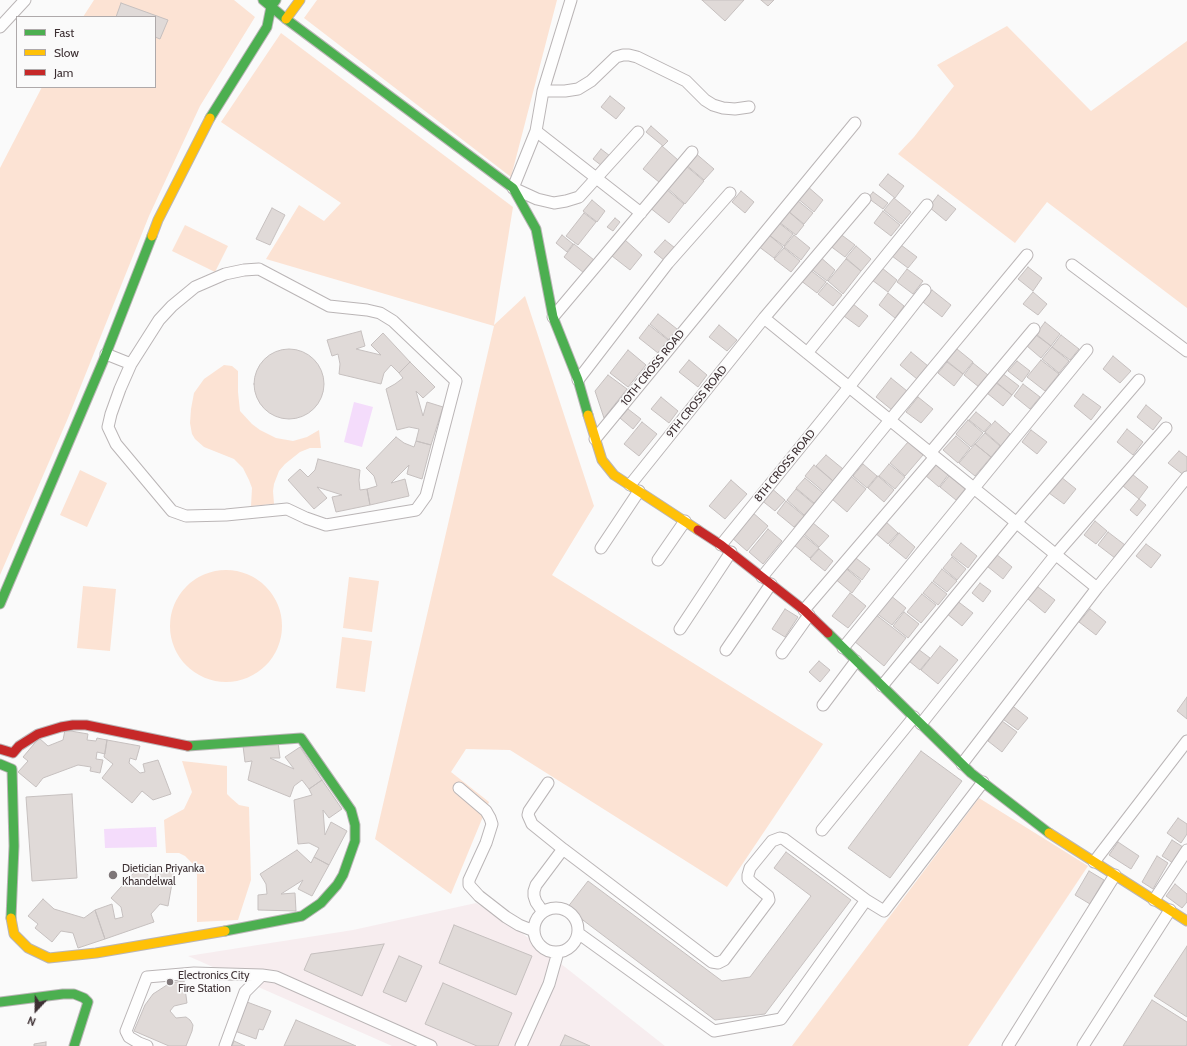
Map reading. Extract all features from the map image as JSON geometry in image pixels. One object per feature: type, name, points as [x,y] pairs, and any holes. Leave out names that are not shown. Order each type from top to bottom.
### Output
[{"type":"street","points":[[0,27],[25,0]]},
{"type":"street","points":[[262,0],[274,3],[286,19],[513,188],[537,199],[554,203],[579,197],[638,132]]},
{"type":"street","points":[[267,27],[286,19],[300,0]]},
{"type":"street","points":[[513,188],[536,131],[543,91],[571,0]]},
{"type":"street","points":[[0,604],[105,356],[158,220],[213,112],[267,27],[274,3]]},
{"type":"street","points":[[543,91],[565,91],[578,89],[591,81],[616,57],[629,55],[638,57],[686,81],[699,95],[713,105],[723,108],[749,108]]},
{"type":"street","name":"10TH CROSS ROAD","points":[[595,439],[856,123]]},
{"type":"street","points":[[536,131],[641,213]]},
{"type":"street","points":[[553,317],[692,152]]},
{"type":"street","points":[[513,188],[536,229],[553,317],[578,380],[602,460],[614,475],[731,552],[807,612],[962,764],[983,782],[1059,840],[1170,910],[1185,915]]},
{"type":"street","points":[[578,380],[668,263],[730,193]]},
{"type":"street","name":"9TH CROSS ROAD","points":[[601,548],[635,488],[764,318],[865,199]]},
{"type":"street","points":[[807,353],[927,205]]},
{"type":"street","points":[[762,577],[1027,255]]},
{"type":"street","points":[[1072,265],[1187,351]]},
{"type":"street","points":[[259,269],[328,306],[367,310],[380,313],[393,321],[456,381],[426,496],[416,510],[326,525],[287,509],[226,515],[186,516],[172,511],[116,444],[108,427],[111,414],[130,367],[159,320],[172,306],[195,288],[225,274],[259,269]]},
{"type":"street","name":"8TH CROSS ROAD","points":[[721,545],[849,387],[925,290]]},
{"type":"street","points":[[764,318],[1097,588]]},
{"type":"street","points":[[782,653],[807,612],[1034,329]]},
{"type":"street","points":[[843,648],[1087,350]]},
{"type":"street","points":[[105,356],[130,367]]},
{"type":"street","points":[[882,686],[1016,522],[1139,380]]},
{"type":"street","points":[[822,830],[917,720],[1056,554],[1166,428]]},
{"type":"street","points":[[962,764],[1097,588],[1187,477]]},
{"type":"street","points":[[658,560],[685,521]]},
{"type":"street","points":[[680,629],[731,552]]},
{"type":"street","points":[[726,650],[771,584]]},
{"type":"street","points":[[823,705],[856,661]]},
{"type":"street","points":[[0,749],[13,753],[19,746],[38,734],[73,725],[86,725],[185,746],[301,738],[350,810],[355,825],[353,849],[343,875],[336,885],[321,903],[302,916],[96,954],[49,958],[28,948],[14,934],[12,916],[14,846],[12,769],[0,764]]},
{"type":"street","points":[[1094,862],[1187,741]]},
{"type":"street","points":[[548,783],[528,811],[528,816],[532,824],[712,962],[718,962],[724,960],[769,900],[768,896],[748,879],[748,875],[750,868],[772,841],[780,838],[784,840],[866,900],[884,911],[983,782]]},
{"type":"street","points":[[459,788],[486,811],[492,824],[486,843],[469,880],[469,885],[479,896],[506,916],[519,925],[534,931]]},
{"type":"street","points":[[543,912],[536,902],[534,891],[536,885],[563,849]]},
{"type":"street","points":[[1154,900],[1187,850]]},
{"type":"street","points":[[1008,1046],[1115,875]]},
{"type":"street","points":[[578,933],[714,1031],[781,1019],[866,900]]},
{"type":"street","points":[[557,908],[570,913],[578,926],[576,940],[571,946],[558,952],[551,952],[539,944],[535,938],[534,931],[538,917],[543,912],[557,908]]},
{"type":"street","points":[[1083,1046],[1170,910]]},
{"type":"street","points":[[521,1046],[549,984],[558,952]]},
{"type":"street","points":[[147,1046],[139,1043],[129,1036],[126,1030],[147,977],[194,973],[262,974],[276,977],[431,1046]]},
{"type":"street","points":[[225,1046],[245,992],[262,974]]},
{"type":"street","points":[[0,1002],[63,994],[74,994],[84,998],[88,1002],[74,1046]]},
{"type":"shaded area","points":[[94,0],[234,0],[255,17],[200,106],[149,216],[68,418],[0,575],[0,168],[41,88],[156,88],[156,16],[84,16]]},
{"type":"shaded area","points":[[317,0],[557,0],[511,177],[304,18]]},
{"type":"shaded area","points":[[1007,26],[1091,111],[1187,41],[1187,308],[1047,202],[1015,243],[898,154],[914,137],[954,86],[937,65]]},
{"type":"shaded area","points":[[281,33],[513,207],[494,325],[525,296],[594,506],[552,575],[823,744],[727,887],[510,750],[466,749],[451,772],[489,802],[451,894],[375,839],[494,326],[266,259],[299,205],[324,221],[341,203],[221,122]]},
{"type":"shaded area","points":[[185,225],[228,246],[215,272],[172,251]]},
{"type":"shaded area","points":[[224,365],[232,366],[238,371],[240,411],[260,430],[276,438],[293,441],[307,437],[319,430],[321,448],[310,448],[300,452],[279,471],[274,484],[274,504],[251,506],[252,488],[243,468],[234,459],[204,447],[192,434],[190,423],[194,393],[204,379]]},
{"type":"shaded area","points":[[354,402],[373,407],[362,447],[344,442]]},
{"type":"shaded area","points":[[80,470],[107,483],[87,527],[60,515]]},
{"type":"shaded area","points":[[226,570],[247,574],[266,586],[278,605],[282,626],[278,647],[266,666],[247,678],[226,682],[205,678],[186,666],[174,647],[170,626],[174,605],[186,586],[205,574]]},
{"type":"shaded area","points":[[349,577],[379,581],[372,632],[343,628]]},
{"type":"shaded area","points":[[83,586],[116,589],[110,651],[77,648]]},
{"type":"shaded area","points":[[342,637],[372,641],[365,692],[336,688]]},
{"type":"shaded area","points":[[182,761],[227,766],[227,794],[239,805],[249,807],[251,880],[238,920],[197,922],[197,875],[194,865],[185,856],[179,853],[166,853],[164,820],[184,809],[192,792]]},
{"type":"shaded area","points":[[979,798],[1088,866],[968,1046],[792,1046]]},
{"type":"shaded area","points":[[156,827],[157,847],[105,848],[104,829]]},
{"type":"shaded area","points":[[476,903],[508,922],[665,1046],[392,1046],[188,956],[353,930]]},
{"type":"building","points":[[702,0],[744,0],[725,21]]},
{"type":"building","points":[[761,0],[774,0],[768,6]]},
{"type":"building","points":[[121,3],[168,20],[160,39],[156,37],[156,16],[116,16]]},
{"type":"building","points":[[610,96],[625,108],[616,119],[601,107]]},
{"type":"building","points":[[651,126],[668,141],[663,146],[646,132]]},
{"type":"building","points":[[662,146],[678,160],[659,182],[643,169]]},
{"type":"building","points":[[601,149],[610,156],[602,166],[593,159]]},
{"type":"building","points":[[694,152],[714,169],[704,180],[684,163]]},
{"type":"building","points":[[685,165],[704,181],[685,204],[666,187]]},
{"type":"building","points":[[888,174],[904,186],[895,198],[879,185]]},
{"type":"building","points":[[807,186],[823,200],[814,212],[797,198]]},
{"type":"building","points":[[665,188],[684,204],[669,223],[649,207]]},
{"type":"building","points":[[741,191],[754,202],[745,213],[732,202]]},
{"type":"building","points":[[873,192],[888,203],[883,209],[868,198]]},
{"type":"building","points":[[938,195],[956,209],[946,221],[929,207]]},
{"type":"building","points":[[894,198],[911,212],[901,224],[884,210]]},
{"type":"building","points":[[592,200],[605,211],[597,222],[583,211]]},
{"type":"building","points":[[797,200],[813,213],[804,224],[788,211]]},
{"type":"building","points":[[272,208],[285,215],[270,245],[256,239]]},
{"type":"building","points":[[788,211],[804,225],[796,235],[779,222]]},
{"type":"building","points":[[883,211],[900,225],[891,236],[874,223]]},
{"type":"building","points":[[584,213],[596,222],[578,245],[566,236]]},
{"type":"building","points":[[615,218],[620,222],[613,231],[607,227]]},
{"type":"building","points":[[779,223],[793,234],[784,246],[769,235]]},
{"type":"building","points":[[839,233],[855,245],[845,257],[829,245]]},
{"type":"building","points":[[768,234],[783,247],[774,258],[758,246]]},
{"type":"building","points":[[562,235],[573,244],[567,252],[556,243]]},
{"type":"building","points":[[794,235],[810,248],[801,260],[784,247]]},
{"type":"building","points":[[625,240],[642,255],[630,270],[612,256]]},
{"type":"building","points":[[665,240],[675,248],[665,261],[654,252]]},
{"type":"building","points":[[574,244],[594,260],[584,273],[564,257]]},
{"type":"building","points":[[901,245],[917,257],[908,268],[892,256]]},
{"type":"building","points":[[856,246],[871,259],[861,271],[846,258]]},
{"type":"building","points":[[784,248],[800,261],[791,272],[774,259]]},
{"type":"building","points":[[819,256],[835,270],[827,281],[810,268]]},
{"type":"building","points":[[846,259],[861,271],[843,294],[828,281]]},
{"type":"building","points":[[1028,267],[1042,278],[1033,291],[1018,279]]},
{"type":"building","points":[[882,268],[897,280],[888,292],[872,280]]},
{"type":"building","points":[[809,269],[826,282],[817,293],[800,280]]},
{"type":"building","points":[[907,269],[923,281],[913,294],[897,282]]},
{"type":"building","points":[[827,283],[842,295],[833,306],[818,294]]},
{"type":"building","points":[[932,290],[951,305],[942,317],[923,302]]},
{"type":"building","points":[[1033,292],[1047,304],[1038,315],[1023,304]]},
{"type":"building","points":[[888,293],[904,306],[895,318],[879,305]]},
{"type":"building","points":[[853,304],[868,316],[859,327],[844,316]]},
{"type":"building","points":[[658,314],[677,329],[669,340],[650,324]]},
{"type":"building","points":[[1045,322],[1060,334],[1051,346],[1036,334]]},
{"type":"building","points":[[649,325],[668,340],[658,353],[639,338]]},
{"type":"building","points":[[719,325],[737,340],[727,351],[709,337]]},
{"type":"building","points":[[361,331],[365,346],[356,349],[381,355],[371,345],[383,333],[410,362],[399,373],[391,365],[384,373],[381,384],[339,374],[340,364],[338,354],[332,356],[327,340]]},
{"type":"building","points":[[1036,335],[1051,346],[1041,358],[1027,346]]},
{"type":"building","points":[[1061,335],[1079,349],[1070,360],[1052,347]]},
{"type":"building","points":[[1052,347],[1069,361],[1059,373],[1042,359]]},
{"type":"building","points":[[289,349],[302,352],[314,359],[321,371],[324,384],[321,397],[314,409],[302,416],[289,419],[276,416],[264,409],[257,397],[254,384],[257,371],[264,359],[276,352]]},
{"type":"building","points":[[957,349],[973,362],[963,374],[947,361]]},
{"type":"building","points":[[628,350],[646,365],[628,387],[610,373]]},
{"type":"building","points":[[911,352],[928,366],[917,379],[900,365]]},
{"type":"building","points":[[1113,356],[1131,371],[1120,383],[1103,369]]},
{"type":"building","points":[[689,360],[707,375],[698,387],[679,372]]},
{"type":"building","points":[[1041,360],[1059,374],[1045,391],[1027,377]]},
{"type":"building","points":[[1017,361],[1030,371],[1022,382],[1008,371]]},
{"type":"building","points":[[410,362],[435,387],[423,398],[416,391],[423,416],[427,402],[443,407],[431,445],[416,441],[419,429],[409,427],[397,430],[386,389],[403,378],[399,373]]},
{"type":"building","points":[[947,362],[963,374],[954,386],[938,373]]},
{"type":"building","points":[[973,363],[988,375],[979,387],[964,375]]},
{"type":"building","points":[[1002,373],[1019,386],[1012,395],[995,381]]},
{"type":"building","points":[[608,375],[627,389],[604,418],[595,391]]},
{"type":"building","points":[[891,378],[907,391],[892,410],[876,397]]},
{"type":"building","points":[[995,382],[1012,395],[1003,406],[987,393]]},
{"type":"building","points":[[1023,384],[1040,397],[1030,409],[1014,396]]},
{"type":"building","points":[[1083,394],[1101,407],[1091,420],[1074,406]]},
{"type":"building","points":[[661,397],[678,411],[669,423],[651,409]]},
{"type":"building","points":[[918,397],[933,409],[921,423],[906,412]]},
{"type":"building","points":[[1146,405],[1162,418],[1153,430],[1137,417]]},
{"type":"building","points":[[628,409],[641,419],[633,429],[620,418]]},
{"type":"building","points":[[976,412],[991,424],[984,432],[969,420]]},
{"type":"building","points":[[968,420],[983,433],[971,447],[956,434]]},
{"type":"building","points":[[995,421],[1010,434],[1001,446],[985,432]]},
{"type":"building","points":[[642,422],[657,434],[639,456],[624,444]]},
{"type":"building","points":[[1127,429],[1143,442],[1133,455],[1117,442]]},
{"type":"building","points":[[1031,430],[1047,442],[1037,454],[1022,442]]},
{"type":"building","points":[[985,433],[1000,446],[991,457],[975,444]]},
{"type":"building","points":[[956,436],[970,448],[958,463],[943,450]]},
{"type":"building","points":[[396,437],[404,443],[414,447],[416,441],[431,445],[422,479],[407,474],[409,465],[391,483],[405,479],[409,496],[370,505],[367,489],[377,486],[374,476],[366,468]]},
{"type":"building","points":[[908,442],[923,455],[905,476],[890,463]]},
{"type":"building","points":[[975,444],[991,457],[975,476],[959,463]]},
{"type":"building","points":[[1179,451],[1187,457],[1187,473],[1185,476],[1168,463]]},
{"type":"building","points":[[826,455],[843,469],[833,481],[816,466]]},
{"type":"building","points":[[318,459],[360,470],[360,490],[367,489],[370,505],[336,512],[332,497],[342,495],[317,487],[327,498],[314,509],[288,480],[300,469],[308,477],[315,470]]},
{"type":"building","points":[[934,463],[948,475],[939,487],[925,475]]},
{"type":"building","points":[[863,464],[877,476],[867,488],[853,476]]},
{"type":"building","points":[[889,464],[905,477],[895,489],[879,476]]},
{"type":"building","points":[[814,465],[833,481],[824,492],[805,476]]},
{"type":"building","points":[[1132,474],[1148,487],[1139,499],[1123,486]]},
{"type":"building","points":[[851,476],[866,489],[847,512],[832,499]]},
{"type":"building","points":[[878,476],[894,490],[884,502],[868,488]]},
{"type":"building","points":[[949,476],[965,489],[956,500],[940,487]]},
{"type":"building","points":[[1061,477],[1076,489],[1064,504],[1049,493]]},
{"type":"building","points":[[805,478],[823,493],[814,503],[796,488]]},
{"type":"building","points":[[731,480],[747,494],[725,519],[709,506]]},
{"type":"building","points":[[770,487],[785,500],[775,511],[760,499]]},
{"type":"building","points":[[796,489],[814,504],[804,515],[787,500]]},
{"type":"building","points":[[1139,499],[1146,505],[1137,516],[1130,510]]},
{"type":"building","points":[[786,501],[804,516],[794,527],[777,513]]},
{"type":"building","points":[[752,512],[768,526],[747,551],[731,537]]},
{"type":"building","points":[[884,520],[898,533],[888,544],[874,532]]},
{"type":"building","points":[[1095,521],[1107,531],[1096,544],[1084,535]]},
{"type":"building","points":[[813,523],[829,536],[819,547],[804,534]]},
{"type":"building","points":[[768,529],[782,541],[763,564],[749,552]]},
{"type":"building","points":[[1108,532],[1125,545],[1115,558],[1098,545]]},
{"type":"building","points":[[899,533],[915,547],[906,559],[889,545]]},
{"type":"building","points":[[803,535],[819,548],[810,558],[794,545]]},
{"type":"building","points":[[961,543],[977,556],[968,568],[951,555]]},
{"type":"building","points":[[1146,544],[1161,555],[1151,568],[1136,556]]},
{"type":"building","points":[[819,549],[833,561],[825,571],[810,559]]},
{"type":"building","points":[[996,554],[1012,567],[1003,579],[987,566]]},
{"type":"building","points":[[852,555],[870,569],[862,580],[844,566]]},
{"type":"building","points":[[952,557],[966,569],[957,580],[943,568]]},
{"type":"building","points":[[843,566],[861,581],[852,593],[834,578]]},
{"type":"building","points":[[942,569],[957,581],[947,592],[933,581]]},
{"type":"building","points":[[932,582],[947,594],[938,605],[923,593]]},
{"type":"building","points":[[980,583],[991,591],[983,602],[972,593]]},
{"type":"building","points":[[1038,587],[1055,600],[1045,613],[1028,599]]},
{"type":"building","points":[[850,593],[866,606],[848,628],[832,616]]},
{"type":"building","points":[[922,594],[936,605],[921,623],[907,612]]},
{"type":"building","points":[[890,595],[906,608],[892,625],[876,613]]},
{"type":"building","points":[[956,600],[973,613],[962,626],[946,613]]},
{"type":"building","points":[[785,609],[798,617],[785,637],[772,629]]},
{"type":"building","points":[[1090,609],[1106,622],[1096,635],[1079,622]]},
{"type":"building","points":[[904,612],[919,624],[908,638],[893,626]]},
{"type":"building","points":[[875,614],[906,638],[884,666],[854,641]]},
{"type":"building","points":[[940,646],[958,660],[938,684],[921,670]]},
{"type":"building","points":[[918,649],[930,658],[920,670],[909,661]]},
{"type":"building","points":[[819,661],[830,670],[820,682],[809,672]]},
{"type":"building","points":[[1187,697],[1187,719],[1177,711]]},
{"type":"building","points":[[1010,704],[1028,718],[1018,730],[1000,717]]},
{"type":"building","points":[[1002,721],[1017,732],[1002,752],[988,741]]},
{"type":"building","points":[[65,730],[88,734],[87,740],[96,741],[97,738],[107,740],[105,754],[97,752],[96,759],[103,760],[100,773],[90,771],[91,767],[78,765],[43,778],[36,787],[18,772],[28,761],[23,757],[39,738],[48,746],[63,740]]},
{"type":"building","points":[[107,740],[140,746],[136,760],[130,758],[129,763],[140,773],[145,772],[143,764],[158,760],[171,794],[153,800],[142,791],[132,803],[102,778],[113,764],[104,757]]},
{"type":"building","points":[[278,742],[280,758],[270,758],[294,769],[285,757],[300,747],[322,780],[309,789],[302,780],[294,786],[290,797],[248,780],[252,761],[245,762],[243,746]]},
{"type":"building","points":[[921,751],[962,781],[890,878],[848,848]]},
{"type":"building","points":[[322,780],[342,809],[329,818],[323,810],[325,835],[331,822],[347,831],[329,865],[314,857],[319,848],[309,843],[298,844],[294,800],[312,795],[309,789]]},
{"type":"building","points":[[72,794],[77,878],[32,881],[26,797]]},
{"type":"building","points":[[1178,818],[1187,824],[1187,834],[1181,843],[1167,833]]},
{"type":"building","points":[[1172,840],[1183,847],[1173,863],[1162,856]]},
{"type":"building","points":[[1118,842],[1139,856],[1131,869],[1109,855]]},
{"type":"building","points":[[297,850],[311,863],[314,857],[329,865],[312,896],[298,889],[303,880],[281,894],[295,893],[296,911],[258,910],[258,895],[267,894],[266,884],[260,874]]},
{"type":"building","points":[[786,852],[851,900],[765,1014],[715,1020],[567,908],[588,881],[722,981],[750,977],[811,896],[774,868]]},
{"type":"building","points":[[1157,856],[1168,863],[1153,889],[1142,882]]},
{"type":"building","points":[[139,867],[155,881],[156,869],[174,872],[168,906],[160,904],[151,914],[154,922],[105,939],[95,910],[112,904],[115,919],[123,917],[121,907],[111,898]]},
{"type":"building","points":[[1089,871],[1104,880],[1090,904],[1075,895]]},
{"type":"building","points":[[1175,884],[1187,894],[1187,902],[1182,908],[1166,896]]},
{"type":"building","points":[[43,899],[54,909],[84,918],[95,910],[105,939],[78,948],[73,933],[61,931],[52,942],[35,928],[38,924],[28,916]]},
{"type":"building","points":[[454,925],[532,956],[516,995],[439,963]]},
{"type":"building","points":[[384,944],[362,996],[304,970],[311,954]]},
{"type":"building","points":[[1187,946],[1187,1017],[1154,996]]},
{"type":"building","points":[[399,956],[422,966],[406,1002],[383,992]]},
{"type":"building","points":[[184,981],[187,1003],[174,1006],[170,1011],[176,1018],[186,1017],[193,1025],[186,1046],[169,1046],[134,1031],[145,1005],[153,994],[170,983]]},
{"type":"building","points":[[443,983],[512,1013],[498,1046],[477,1046],[425,1024]]},
{"type":"building","points":[[1152,1000],[1187,1022],[1186,1046],[1123,1046]]},
{"type":"building","points":[[247,1002],[271,1011],[263,1030],[259,1029],[256,1039],[235,1031]]},
{"type":"building","points":[[296,1020],[356,1046],[284,1046]]},
{"type":"building","points":[[565,1035],[590,1046],[560,1046]]},
{"type":"building","points":[[234,1041],[245,1046],[232,1046]]},
{"type":"building","points":[[46,1042],[46,1046],[34,1046],[34,1044]]},
{"type":"traffic: fast","points":[[263,0],[286,19],[513,188],[536,229],[553,317],[578,380],[588,415]]},
{"type":"traffic: fast","points":[[210,118],[267,27],[271,7],[276,0]]},
{"type":"traffic: fast","points":[[0,604],[104,359],[152,236]]},
{"type":"traffic: fast","points":[[828,633],[971,773],[1049,833]]},
{"type":"traffic: fast","points":[[188,746],[301,738],[351,810],[355,825],[355,841],[343,875],[337,885],[321,903],[302,916],[225,931]]},
{"type":"traffic: fast","points":[[0,764],[12,769],[14,846],[11,918]]},
{"type":"traffic: fast","points":[[0,1002],[63,994],[74,994],[84,998],[88,1002],[74,1046]]},
{"type":"traffic: slow","points":[[286,19],[300,0]]},
{"type":"traffic: slow","points":[[152,236],[158,220],[210,118]]},
{"type":"traffic: slow","points":[[588,415],[602,460],[614,475],[698,530]]},
{"type":"traffic: slow","points":[[1049,833],[1187,921]]},
{"type":"traffic: slow","points":[[11,918],[14,934],[28,948],[49,958],[96,953],[225,931]]},
{"type":"traffic: jam","points":[[698,530],[721,545],[804,610],[828,633]]},
{"type":"traffic: jam","points":[[0,749],[13,753],[19,746],[38,734],[73,725],[86,725],[188,746]]},
{"type":"place","name":"Dietician Priyanka Khandelwal","points":[[113,875]]},
{"type":"place","name":"Electronics City Fire Station","points":[[170,982]]}]
